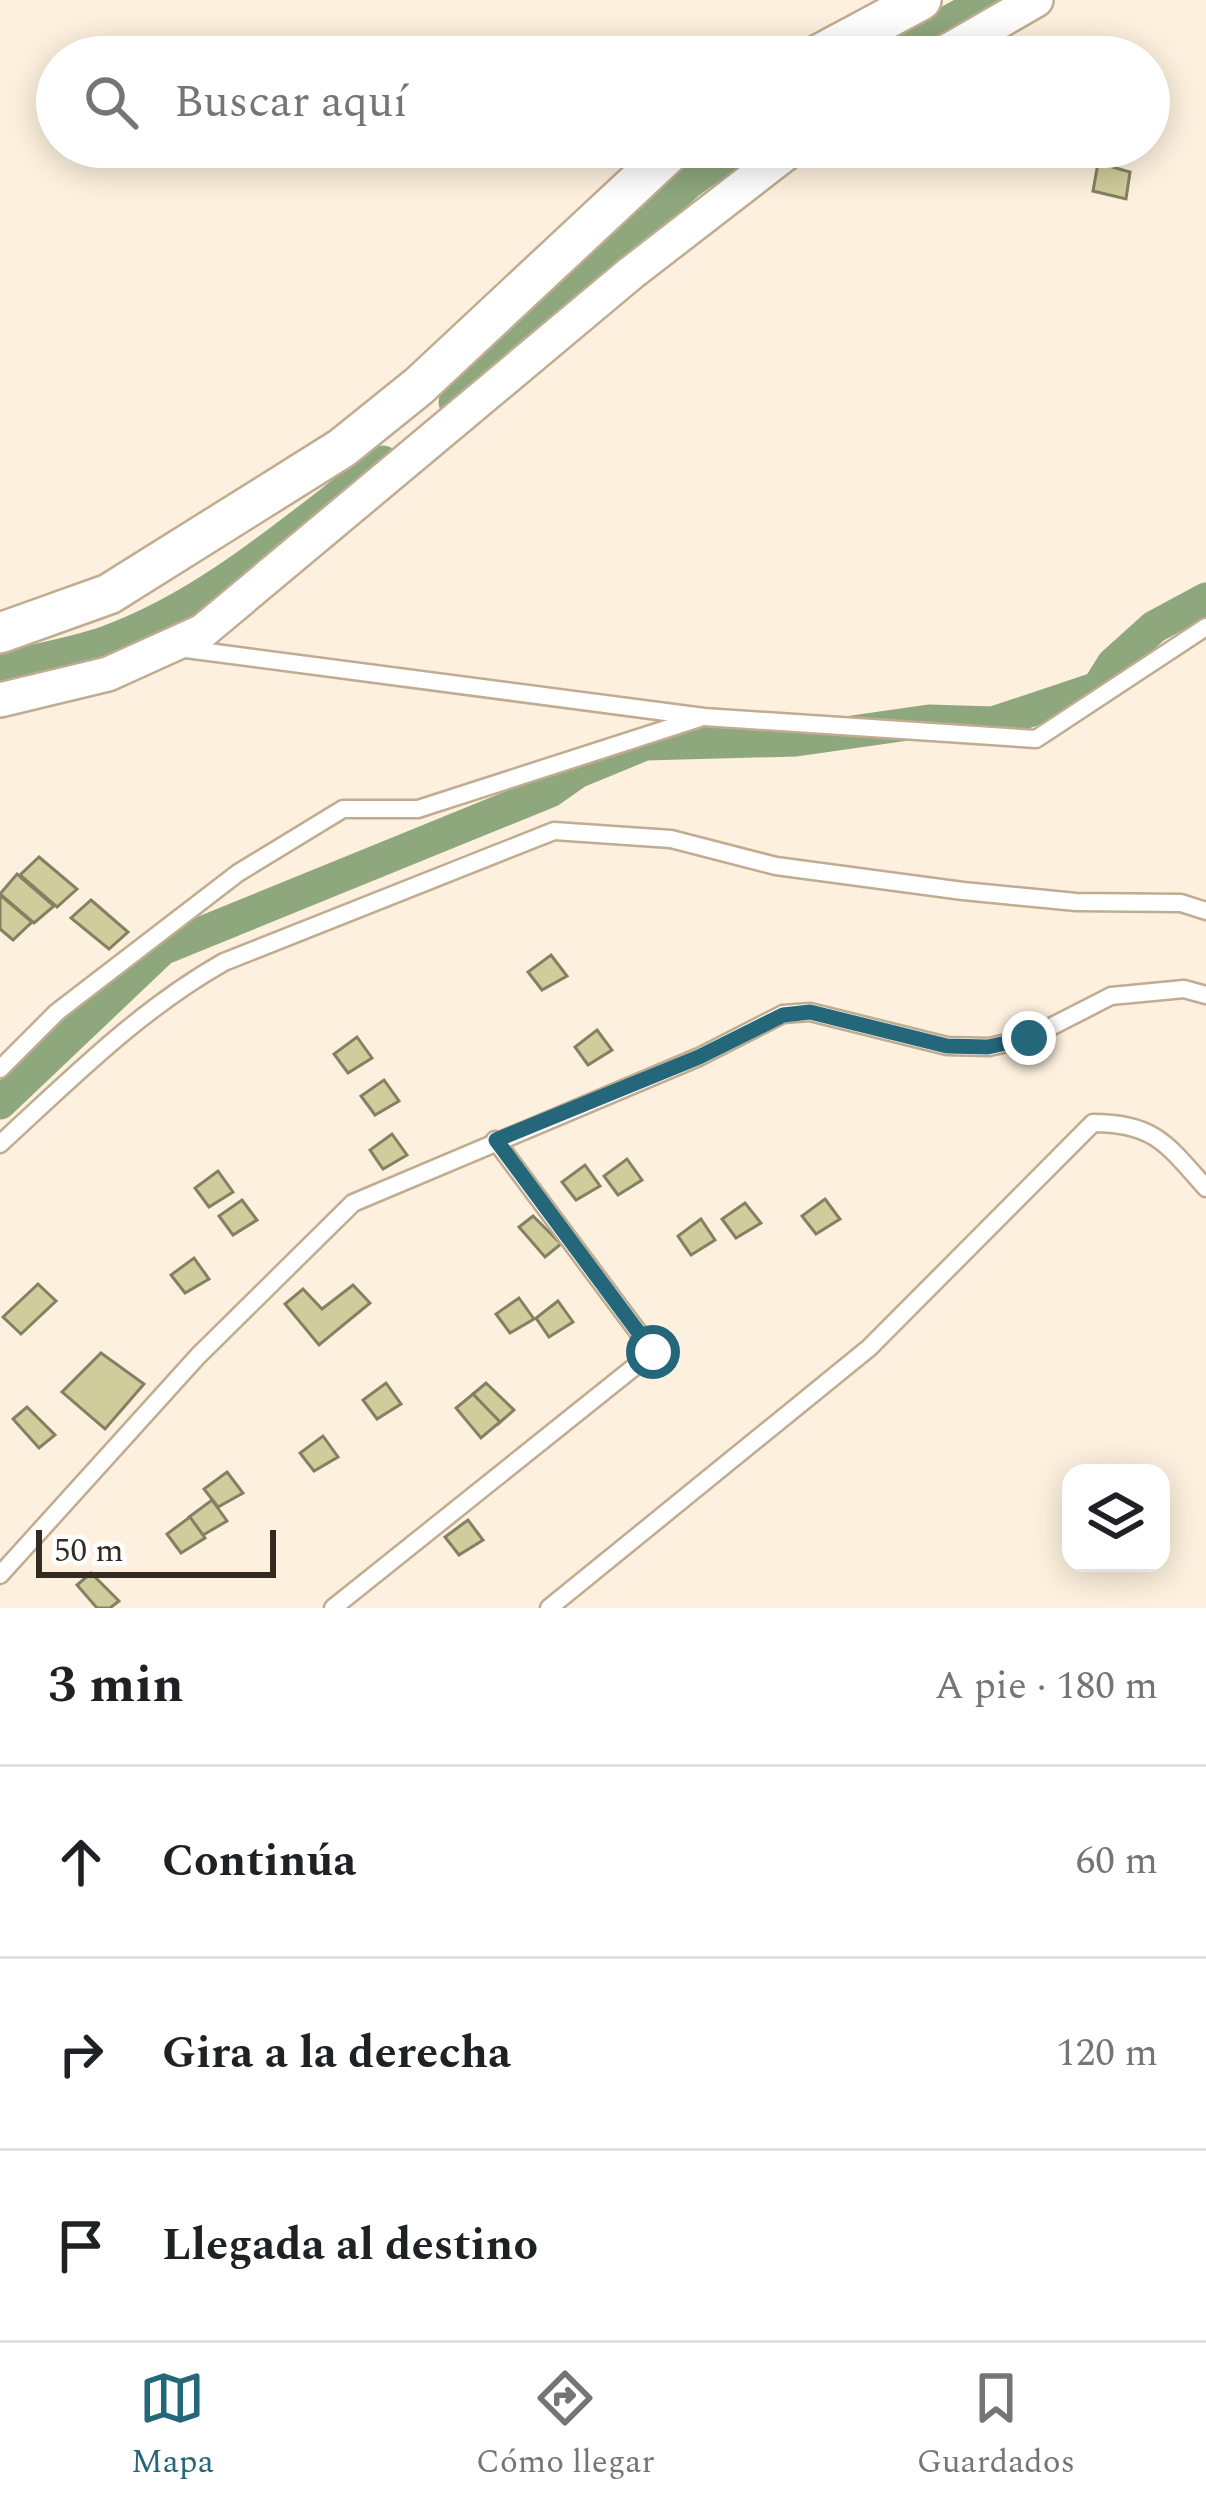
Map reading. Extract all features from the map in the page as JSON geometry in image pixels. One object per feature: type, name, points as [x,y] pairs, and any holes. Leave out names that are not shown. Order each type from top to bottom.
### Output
[{"type":"street","points":[[854,36],[921,0]]},
{"type":"street","points":[[973,36],[1036,0]]},
{"type":"street","points":[[0,633],[109,594],[342,448],[419,386],[653,168]]},
{"type":"street","points":[[0,700],[108,674],[203,631],[631,273],[767,168]]},
{"type":"lane","points":[[168,647],[704,717],[1036,740],[1206,627]]},
{"type":"lane","points":[[0,1069],[57,1012],[238,873],[343,809],[418,809],[704,717]]},
{"type":"lane","points":[[0,1144],[129,1025],[205,973],[554,831],[671,839],[776,866],[963,891],[1076,902],[1181,903],[1206,911]]},
{"type":"lane","points":[[0,1575],[198,1356],[353,1203],[699,1057],[783,1015],[810,1012],[947,1046],[988,1047],[1029,1038],[1112,997],[1184,988],[1206,994]]},
{"type":"lane","points":[[549,1608],[869,1348],[1093,1124],[1133,1124],[1170,1148],[1206,1188]]},
{"type":"lane","points":[[333,1608],[653,1352],[496,1140]]},
{"type":"building","points":[[1097,168],[1130,172],[1126,199],[1093,191]]},
{"type":"building","points":[[39,857],[77,889],[57,907],[20,875]]},
{"type":"building","points":[[17,874],[54,906],[34,923],[0,894]]},
{"type":"building","points":[[0,895],[32,922],[13,940],[0,929]]},
{"type":"building","points":[[91,900],[128,932],[109,949],[71,918]]},
{"type":"building","points":[[551,955],[567,976],[542,990],[528,972]]},
{"type":"building","points":[[597,1030],[612,1050],[588,1065],[575,1047]]},
{"type":"building","points":[[357,1037],[372,1058],[348,1073],[334,1054]]},
{"type":"building","points":[[384,1080],[399,1101],[375,1115],[361,1096]]},
{"type":"building","points":[[392,1134],[407,1155],[383,1169],[370,1150]]},
{"type":"building","points":[[627,1159],[642,1180],[618,1195],[604,1176]]},
{"type":"building","points":[[585,1165],[600,1186],[576,1200],[562,1182]]},
{"type":"building","points":[[218,1171],[233,1192],[209,1207],[195,1188]]},
{"type":"building","points":[[825,1199],[840,1219],[816,1234],[802,1216]]},
{"type":"building","points":[[242,1200],[257,1220],[233,1235],[219,1216]]},
{"type":"building","points":[[745,1203],[761,1223],[736,1238],[722,1219]]},
{"type":"building","points":[[533,1216],[561,1244],[545,1257],[519,1227]]},
{"type":"building","points":[[701,1219],[715,1240],[691,1255],[678,1236]]},
{"type":"building","points":[[194,1258],[209,1279],[185,1293],[171,1275]]},
{"type":"building","points":[[38,1284],[56,1301],[21,1334],[3,1317]]},
{"type":"building","points":[[353,1285],[370,1303],[319,1345],[285,1304],[303,1289],[322,1309]]},
{"type":"building","points":[[519,1298],[534,1319],[510,1333],[496,1314]]},
{"type":"building","points":[[558,1301],[573,1322],[549,1337],[536,1318]]},
{"type":"building","points":[[101,1353],[144,1384],[105,1429],[62,1392]]},
{"type":"building","points":[[386,1383],[401,1404],[377,1419],[363,1400]]},
{"type":"building","points":[[486,1383],[514,1410],[498,1424],[473,1394]]},
{"type":"building","points":[[473,1394],[500,1422],[481,1438],[456,1408]]},
{"type":"building","points":[[27,1407],[55,1435],[39,1448],[13,1419]]},
{"type":"building","points":[[323,1436],[338,1457],[314,1471],[300,1453]]},
{"type":"building","points":[[227,1472],[243,1493],[218,1507],[204,1489]]},
{"type":"building","points":[[212,1500],[227,1521],[203,1535],[189,1517]]},
{"type":"building","points":[[190,1517],[205,1538],[181,1553],[167,1534]]},
{"type":"building","points":[[468,1520],[483,1540],[459,1555],[445,1537]]},
{"type":"building","points":[[91,1573],[119,1601],[110,1608],[97,1608],[77,1585]]},
{"type":"waterway","points":[[923,36],[988,0]]},
{"type":"waterway","points":[[455,402],[709,168]]},
{"type":"waterway","points":[[0,669],[107,642],[181,607],[251,562],[383,462]]},
{"type":"waterway","points":[[0,1103],[162,949],[550,791],[577,772],[645,744],[796,740],[929,721],[993,723],[1098,688],[1113,664],[1154,627],[1206,599]]},
{"type":"route","points":[[653,1352],[496,1140],[699,1057],[783,1015],[810,1012],[843,1018],[947,1046],[988,1047],[1029,1038]]}]
